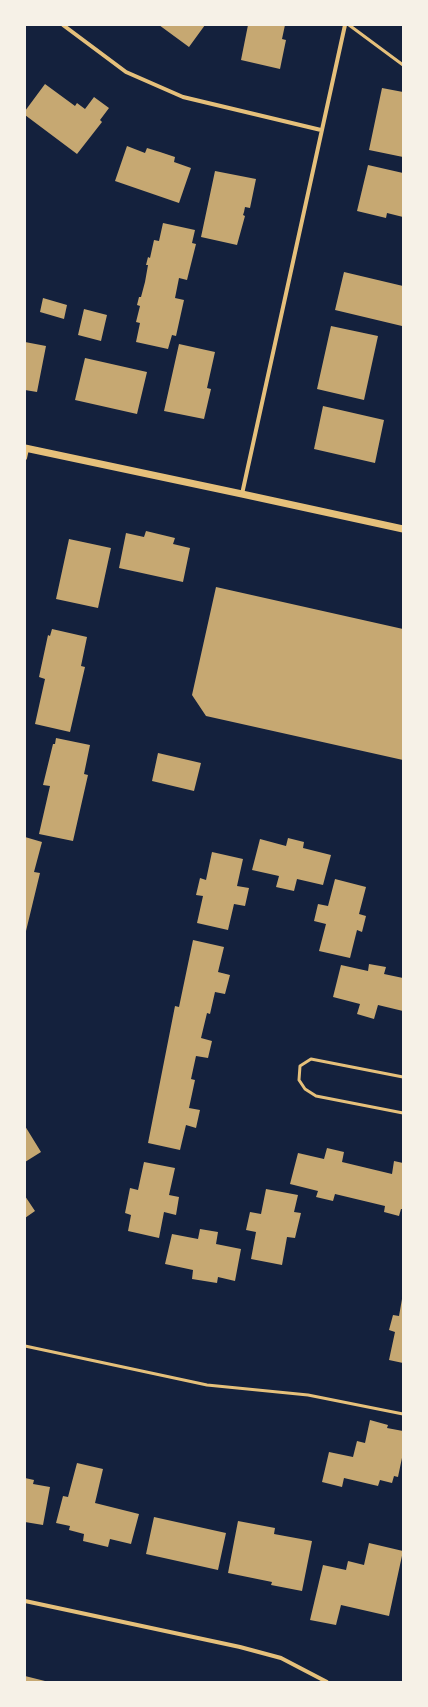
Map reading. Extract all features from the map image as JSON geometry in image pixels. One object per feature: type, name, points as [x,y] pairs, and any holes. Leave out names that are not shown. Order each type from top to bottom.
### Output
[{"type":"street","points":[[63,25],[126,72],[183,97],[321,130]]},
{"type":"street","points":[[242,494],[345,25]]},
{"type":"street","points":[[25,458],[26,448],[403,530]]},
{"type":"street","points":[[25,1601],[240,1647],[281,1658],[327,1682]]},
{"type":"lane","points":[[349,25],[403,65]]},
{"type":"lane","points":[[403,1077],[311,1058],[300,1066],[299,1080],[305,1088],[316,1096],[403,1113]]},
{"type":"lane","points":[[25,1346],[207,1385],[308,1395],[403,1414]]},
{"type":"building","points":[[159,25],[205,25],[189,47]]},
{"type":"building","points":[[248,25],[285,25],[282,39],[286,40],[280,69],[241,60]]},
{"type":"building","points":[[45,84],[75,106],[77,103],[85,109],[94,97],[109,108],[100,120],[102,122],[77,154],[25,115],[25,111]]},
{"type":"building","points":[[382,88],[403,92],[403,157],[369,150]]},
{"type":"building","points":[[127,146],[145,153],[147,148],[175,157],[174,162],[191,168],[179,203],[115,181]]},
{"type":"building","points":[[368,165],[403,173],[403,217],[387,213],[386,218],[357,211]]},
{"type":"building","points":[[215,171],[256,179],[250,208],[245,207],[243,215],[245,216],[237,245],[201,237]]},
{"type":"building","points":[[163,223],[195,230],[192,243],[196,244],[187,280],[179,278],[175,298],[184,300],[176,336],[172,335],[168,349],[136,342],[140,323],[136,322],[140,306],[137,305],[145,282],[148,265],[146,265],[148,257],[150,258],[154,240],[159,241]]},
{"type":"building","points":[[344,272],[403,286],[402,326],[335,310]]},
{"type":"building","points":[[43,298],[67,305],[64,319],[40,312]]},
{"type":"building","points":[[84,309],[107,315],[101,341],[78,335]]},
{"type":"building","points":[[331,326],[378,336],[364,400],[317,389]]},
{"type":"building","points":[[25,342],[46,346],[37,392],[25,390]]},
{"type":"building","points":[[179,344],[215,352],[207,388],[211,389],[204,419],[164,411]]},
{"type":"building","points":[[85,358],[147,372],[137,414],[75,400]]},
{"type":"building","points":[[323,406],[384,420],[375,463],[314,449]]},
{"type":"building","points":[[146,531],[175,538],[173,544],[190,548],[183,582],[119,568],[126,533],[144,537]]},
{"type":"building","points":[[69,539],[111,548],[98,608],[56,599]]},
{"type":"building","points":[[216,587],[403,629],[403,760],[206,716],[192,695]]},
{"type":"building","points":[[52,629],[87,637],[81,666],[85,667],[70,732],[35,724],[45,679],[39,677],[48,635],[50,636]]},
{"type":"building","points":[[56,738],[90,745],[84,774],[88,775],[73,841],[39,834],[50,786],[43,785],[53,744],[55,744]]},
{"type":"building","points":[[158,753],[201,763],[194,791],[152,781]]},
{"type":"building","points":[[25,837],[42,842],[34,872],[40,873],[26,931]]},
{"type":"building","points":[[288,838],[304,842],[303,848],[331,855],[323,885],[297,879],[294,891],[276,887],[279,876],[252,870],[260,839],[286,846]]},
{"type":"building","points":[[212,852],[243,859],[237,886],[249,888],[245,906],[234,904],[228,930],[197,923],[203,896],[196,895],[200,878],[206,880]]},
{"type":"building","points":[[335,879],[366,887],[359,914],[366,916],[362,932],[357,930],[350,958],[319,951],[326,924],[314,921],[318,904],[328,906]]},
{"type":"building","points":[[193,940],[224,947],[218,972],[230,975],[225,994],[215,992],[210,1014],[207,1013],[201,1038],[212,1041],[208,1058],[196,1056],[191,1079],[195,1080],[189,1108],[200,1110],[196,1128],[186,1125],[180,1150],[148,1143],[175,1006],[179,1007]]},
{"type":"building","points":[[369,964],[386,967],[384,974],[403,978],[403,1011],[378,1005],[374,1019],[357,1014],[360,1004],[333,997],[341,965],[368,971]]},
{"type":"building","points":[[25,1126],[41,1152],[25,1162]]},
{"type":"building","points":[[327,1148],[344,1152],[342,1162],[392,1174],[394,1161],[403,1163],[403,1209],[401,1209],[399,1216],[384,1212],[385,1206],[335,1194],[333,1201],[316,1197],[318,1191],[290,1184],[298,1153],[324,1159]]},
{"type":"building","points":[[144,1162],[175,1168],[169,1195],[179,1197],[176,1215],[164,1212],[159,1238],[128,1231],[131,1215],[125,1213],[130,1188],[138,1190]]},
{"type":"building","points":[[266,1189],[298,1195],[294,1212],[301,1213],[295,1238],[287,1237],[282,1265],[251,1259],[256,1232],[246,1230],[250,1212],[261,1214]]},
{"type":"building","points":[[25,1196],[35,1211],[25,1218]]},
{"type":"building","points":[[200,1229],[218,1232],[216,1244],[241,1249],[235,1281],[218,1277],[217,1283],[192,1279],[193,1270],[165,1264],[172,1234],[198,1239]]},
{"type":"building","points":[[402,1299],[403,1363],[389,1360],[395,1332],[389,1330],[393,1315],[399,1316]]},
{"type":"building","points":[[370,1420],[388,1425],[387,1428],[403,1431],[403,1453],[398,1477],[394,1476],[392,1483],[380,1480],[378,1486],[344,1478],[342,1487],[322,1482],[329,1452],[353,1457],[357,1441],[365,1443]]},
{"type":"building","points":[[77,1463],[103,1469],[95,1503],[139,1514],[131,1544],[110,1539],[108,1547],[83,1541],[84,1534],[69,1530],[70,1526],[56,1523],[63,1496],[68,1497]]},
{"type":"building","points":[[25,1478],[34,1480],[33,1484],[50,1487],[43,1525],[25,1522]]},
{"type":"building","points":[[154,1517],[226,1533],[218,1570],[146,1554]]},
{"type":"building","points":[[238,1521],[275,1528],[274,1534],[312,1541],[302,1591],[271,1585],[272,1582],[228,1573]]},
{"type":"building","points":[[369,1543],[403,1551],[389,1616],[341,1605],[336,1625],[310,1620],[323,1565],[346,1570],[348,1561],[364,1565]]},
{"type":"building","points":[[25,1676],[45,1681],[45,1682],[25,1682]]}]
